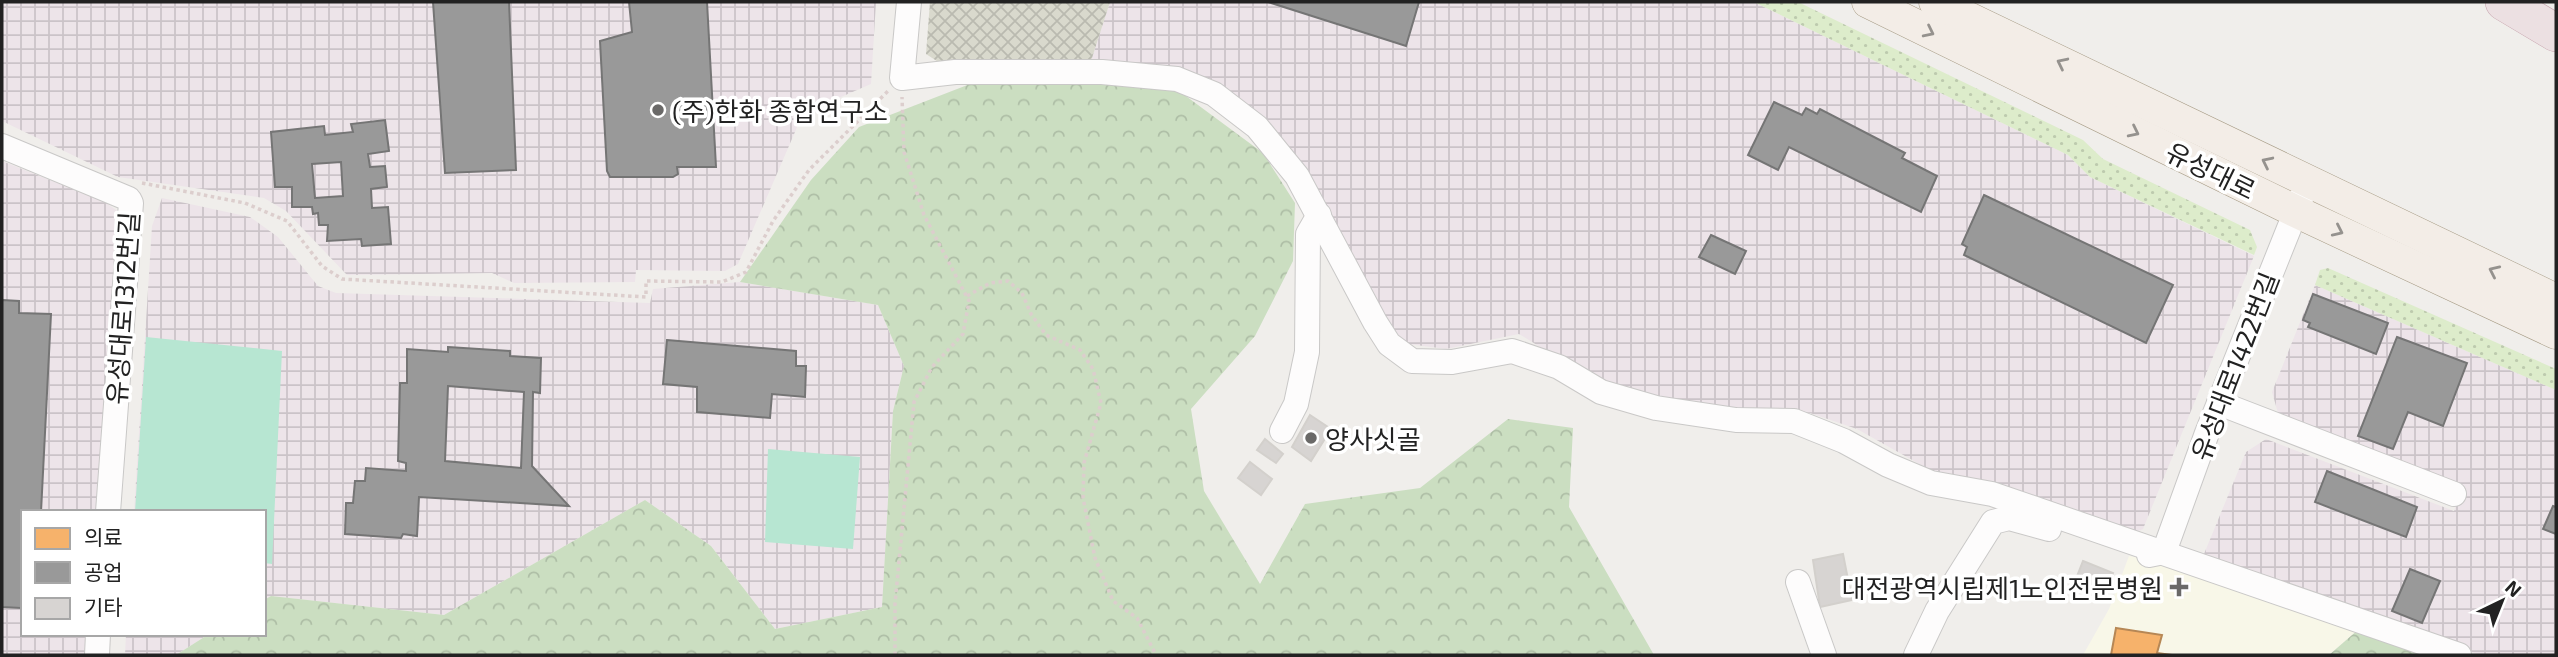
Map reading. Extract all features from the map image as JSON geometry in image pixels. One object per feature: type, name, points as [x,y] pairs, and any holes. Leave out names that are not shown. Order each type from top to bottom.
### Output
[{"type":"highway","points":[[2504,2],[2556,33]]},
{"type":"main road","name":"유성대로","points":[[1868,2],[2295,211],[2556,333]]},
{"type":"main road","name":"유성대로","points":[[1935,2],[2556,300]]},
{"type":"street","points":[[909,2],[902,78],[955,72],[1075,72],[1177,79],[1214,94],[1257,127],[1297,176],[1375,322],[1390,344],[1412,361],[1452,362],[1512,351],[1559,366],[1601,392],[1656,408],[1736,420],[1794,421],[1844,441],[1888,465],[1931,483],[1992,494],[2459,655]]},
{"type":"street","name":"유성대로1312번길","points":[[2,146],[129,199],[131,203],[108,510]]},
{"type":"street","name":"유성대로1422번길","points":[[2164,552],[2219,403],[2309,182]]},
{"type":"street","points":[[1282,431],[1296,404],[1307,352],[1308,234],[1319,215]]},
{"type":"street","points":[[2219,403],[2454,494]]},
{"type":"street","points":[[1916,655],[1937,611],[1993,522],[2009,518],[2151,555],[2164,552]]},
{"type":"street","points":[[1798,582],[1824,655]]},
{"type":"street","points":[[97,655],[98,636]]},
{"type":"path","points":[[131,180],[245,203],[287,221],[322,266],[342,279],[646,297],[646,281],[722,282],[746,272],[773,221],[809,170],[902,78]]},
{"type":"path","points":[[895,655],[895,604],[914,402],[932,367],[964,334],[969,301],[924,215],[904,152],[902,78]]},
{"type":"path","points":[[966,296],[990,283],[1008,281],[1022,293],[1031,314],[1046,335],[1080,350],[1094,369],[1101,404],[1084,463],[1083,498],[1095,558],[1113,601],[1138,618],[1157,655]]},
{"type":"shaded area","points":[[2,2],[876,2],[871,84],[827,103],[798,125],[738,264],[725,271],[636,270],[635,282],[514,283],[492,273],[347,275],[286,211],[264,198],[118,177],[2,121]]},
{"type":"shaded area","points":[[930,2],[1110,2],[1091,61],[943,65],[926,54]]},
{"type":"shaded area","points":[[1110,2],[1754,2],[2068,155],[2090,177],[2254,256],[2143,529],[2135,533],[1985,482],[1930,470],[1857,429],[1810,413],[1701,408],[1595,381],[1519,334],[1446,349],[1401,343],[1231,94],[1091,61]]},
{"type":"shaded area","points":[[2,161],[105,202],[123,215],[104,510],[21,510],[21,636],[95,636],[94,655],[2,655]]},
{"type":"shaded area","points":[[162,198],[250,217],[278,237],[318,286],[336,293],[650,303],[653,289],[740,282],[878,305],[904,366],[893,411],[882,607],[775,629],[711,546],[645,500],[444,615],[271,596],[266,599],[266,510],[134,510],[152,226]]},
{"type":"shaded area","points":[[2315,285],[2556,390],[2556,655],[2480,655],[2204,554],[2246,452],[2266,439],[2454,511],[2459,498],[2278,413],[2272,392]]},
{"type":"shaded area","name":"대전광역시립제1노인전문병원","points":[[2129,556],[2181,565],[2359,629],[2329,655],[2083,655],[2109,609]]},
{"type":"shaded area","points":[[126,636],[206,636],[176,655],[125,655]]},
{"type":"green space","points":[[1754,2],[1798,2],[2083,140],[2103,159],[2250,230],[2257,247],[2254,255],[2090,177],[2068,155]]},
{"type":"green space","points":[[1067,80],[1175,88],[1263,153],[1295,203],[1293,261],[1255,336],[1191,409],[1204,491],[1260,584],[1305,504],[1420,488],[1508,419],[1573,428],[1569,507],[1654,655],[176,655],[206,636],[266,636],[266,599],[271,596],[444,615],[645,500],[711,546],[775,629],[882,607],[893,411],[904,366],[878,305],[740,282],[811,180],[859,127],[970,84]]},
{"type":"green space","points":[[2328,268],[2556,369],[2556,390],[2315,285],[2320,270]]},
{"type":"green space","points":[[146,337],[282,351],[272,564],[266,563],[266,510],[135,510]]},
{"type":"green space","points":[[768,449],[860,457],[853,549],[765,542]]},
{"type":"green space","points":[[2359,629],[2432,655],[2329,655]]},
{"type":"building: 의료","points":[[2116,628],[2162,635],[2157,653],[2172,655],[2111,655]]},
{"type":"building: 공업","points":[[433,2],[509,2],[516,170],[445,173]]},
{"type":"building: 공업","name":"(주)한화 종합연구소","points":[[629,2],[707,2],[716,167],[677,167],[678,174],[673,177],[610,177],[607,171],[600,41],[632,32]]},
{"type":"building: 공업","points":[[1268,2],[1419,2],[1406,46]]},
{"type":"building: 공업","points":[[1774,102],[1802,115],[1806,108],[1817,114],[1820,109],[1905,153],[1902,158],[1937,176],[1921,212],[1789,147],[1778,170],[1748,155]]},
{"type":"building: 공업","points":[[385,120],[389,151],[368,154],[370,167],[385,166],[387,187],[371,189],[372,208],[388,207],[391,244],[362,246],[361,239],[327,241],[328,225],[319,225],[318,213],[313,214],[312,207],[292,207],[292,187],[275,187],[271,132],[324,126],[325,135],[353,132],[351,124]],"holes":[[[341,162],[343,196],[315,198],[312,164]]]},
{"type":"building: 공업","points":[[1984,195],[2173,285],[2146,343],[1964,255],[1967,247],[1962,244]]},
{"type":"building: 공업","points":[[1711,235],[1746,251],[1735,274],[1699,257]]},
{"type":"building: 공업","points":[[2313,294],[2388,323],[2376,354],[2308,327],[2310,323],[2303,320]]},
{"type":"building: 공업","points":[[2,300],[19,301],[19,313],[51,314],[41,510],[21,510],[21,608],[2,607]]},
{"type":"building: 공업","points":[[2397,337],[2467,363],[2443,426],[2408,412],[2393,449],[2358,436]]},
{"type":"building: 공업","points":[[667,340],[796,351],[796,366],[806,366],[805,397],[772,394],[770,418],[697,412],[697,387],[663,384]]},
{"type":"building: 공업","points":[[448,347],[510,351],[510,356],[541,358],[540,393],[533,392],[532,466],[569,506],[419,497],[417,536],[403,534],[401,538],[345,534],[346,503],[353,503],[355,481],[365,481],[366,468],[406,471],[406,463],[398,461],[400,383],[407,383],[407,349],[448,352]],"holes":[[[448,386],[524,392],[521,468],[445,461]]]},
{"type":"building: 공업","points":[[2327,471],[2417,507],[2406,537],[2315,502]]},
{"type":"building: 공업","points":[[2553,506],[2556,507],[2556,534],[2543,529]]},
{"type":"building: 공업","points":[[2410,569],[2440,581],[2422,623],[2392,611]]},
{"type":"building: 기타","name":"양사싯골","points":[[1310,415],[1331,429],[1311,461],[1292,447]]},
{"type":"building: 기타","points":[[1265,439],[1283,454],[1276,463],[1257,450]]},
{"type":"building: 기타","points":[[1250,462],[1272,479],[1261,495],[1238,478]]},
{"type":"building: 기타","points":[[1843,554],[1852,600],[1820,607],[1813,560]]},
{"type":"building: 기타","points":[[2083,561],[2113,573],[2104,596],[2074,584]]},
{"type":"place","name":"(주)한화 종합연구소","points":[[658,110]]},
{"type":"place","name":"양사싯골","points":[[1311,438]]},
{"type":"place","name":"대전광역시립제1노인전문병원","points":[[2179,587]]}]
